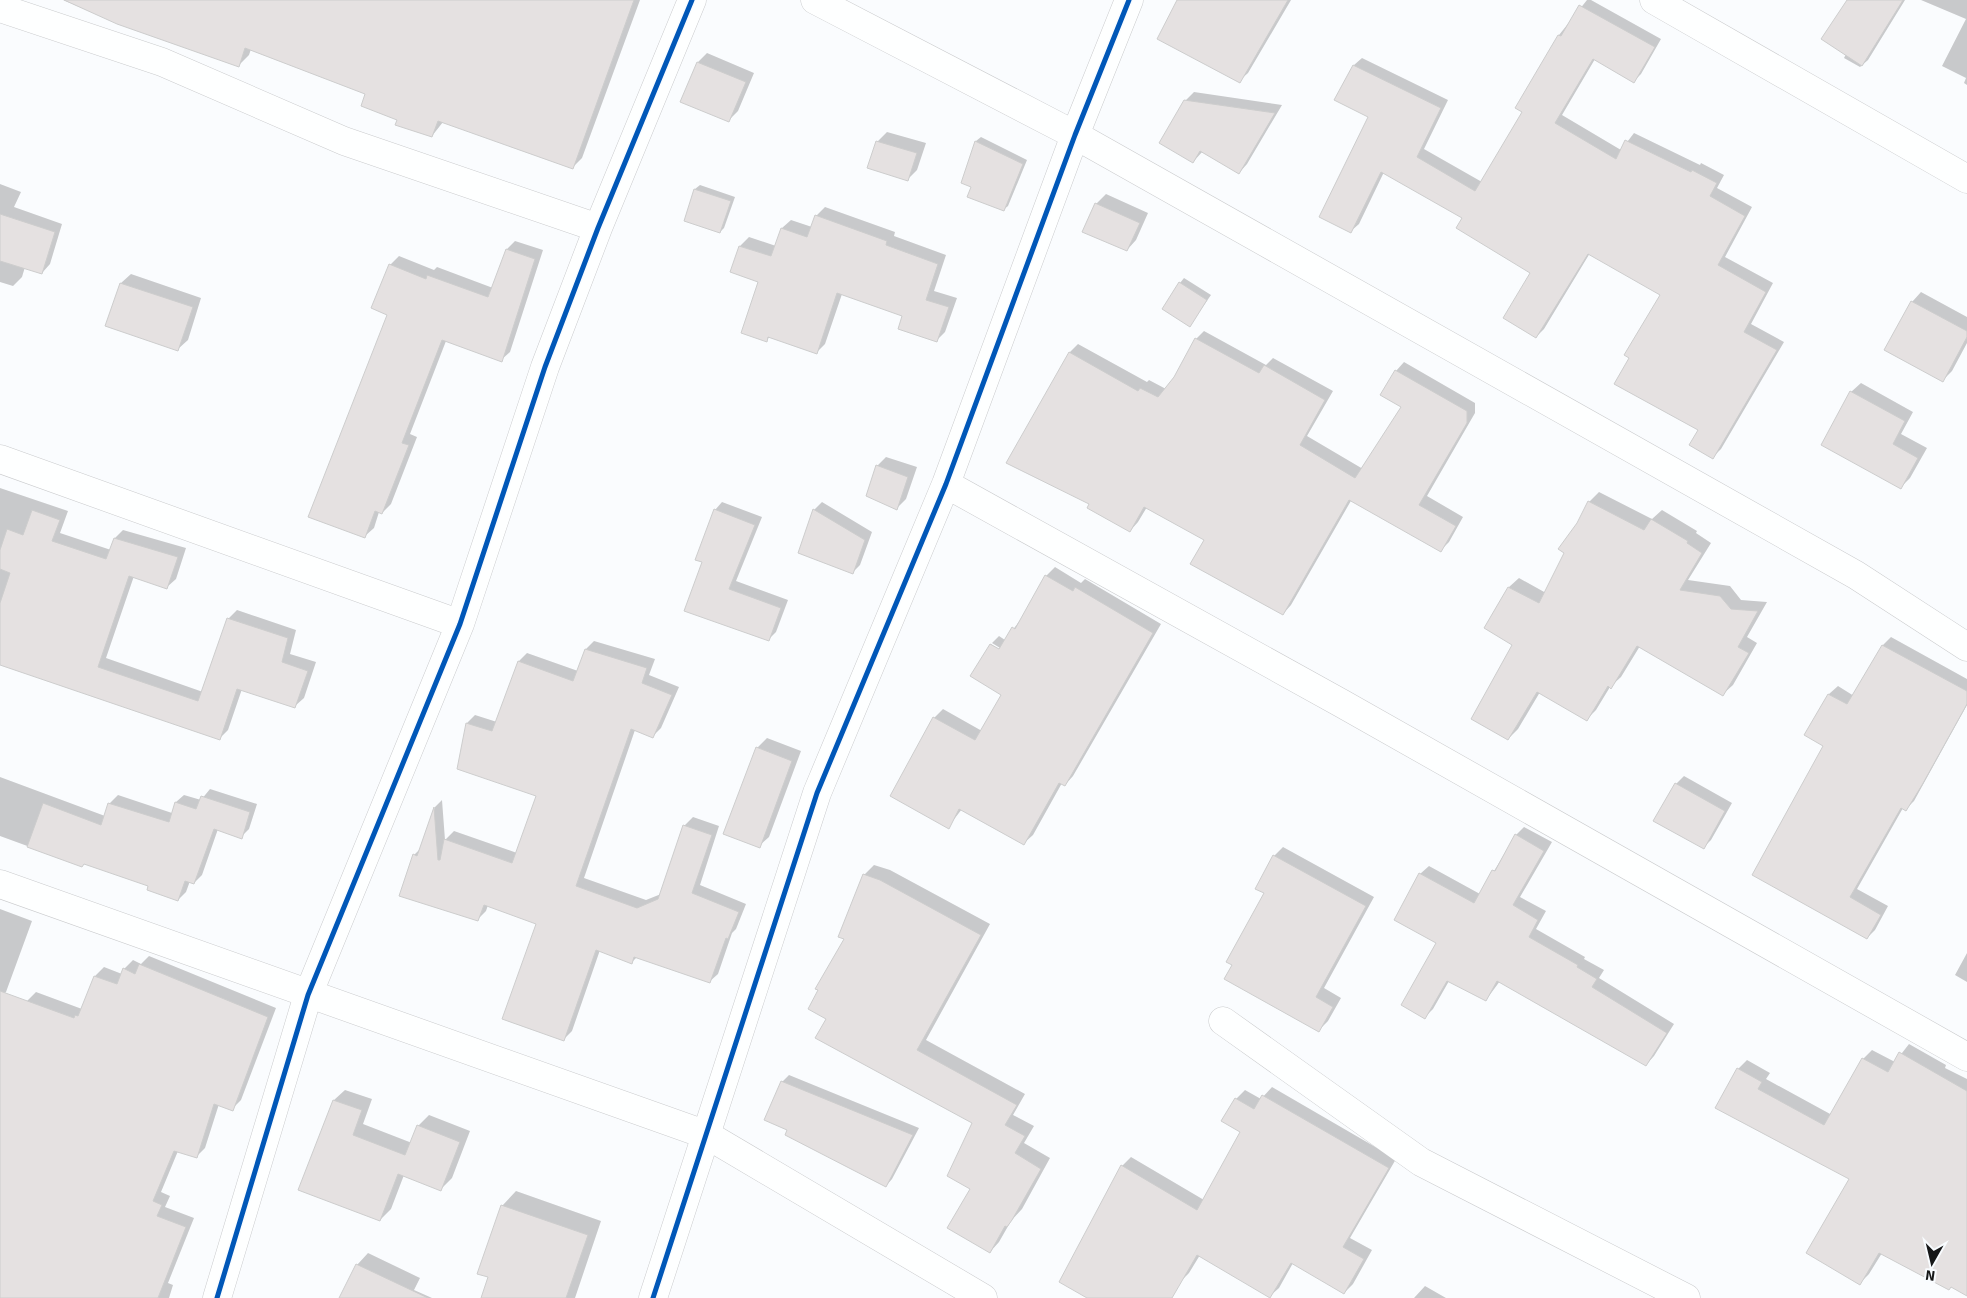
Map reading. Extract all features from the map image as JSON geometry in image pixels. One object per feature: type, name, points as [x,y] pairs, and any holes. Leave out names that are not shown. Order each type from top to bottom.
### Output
[{"type":"street","points":[[218,1298],[308,995],[460,624],[545,367],[598,228],[692,0]]},
{"type":"street","points":[[815,0],[1075,134],[1856,575],[1965,643]]},
{"type":"street","points":[[653,1298],[817,793],[946,484],[1075,134],[1129,0]]},
{"type":"street","points":[[1654,0],[1967,179]]},
{"type":"street","points":[[0,8],[162,62],[344,141],[598,228]]},
{"type":"street","points":[[0,459],[460,624]]},
{"type":"street","points":[[946,484],[1341,703],[1967,1057]]},
{"type":"street","points":[[0,884],[308,995],[707,1135],[983,1298]]},
{"type":"street","points":[[1223,1021],[1421,1162],[1686,1298]]},
{"type":"building","points":[[64,0],[634,0],[573,169],[438,121],[432,137],[395,125],[397,120],[361,106],[365,94],[245,48],[239,67],[117,24]]},
{"type":"building","points":[[1177,0],[1288,0],[1240,83],[1157,39]]},
{"type":"building","points":[[1847,0],[1903,0],[1862,66],[1821,39]]},
{"type":"building","points":[[1579,5],[1655,47],[1634,83],[1593,59],[1555,123],[1616,159],[1625,140],[1691,172],[1692,170],[1717,183],[1710,196],[1745,216],[1718,265],[1766,292],[1744,332],[1777,350],[1713,459],[1689,445],[1698,430],[1614,384],[1629,358],[1624,355],[1660,295],[1588,254],[1536,338],[1503,318],[1530,273],[1456,228],[1462,218],[1381,172],[1351,233],[1319,217],[1368,117],[1334,100],[1353,65],[1441,108],[1417,157],[1475,191],[1522,112],[1515,108],[1558,35],[1561,36]]},
{"type":"building","points":[[697,62],[746,82],[729,122],[680,102]]},
{"type":"building","points":[[1184,100],[1275,113],[1239,174],[1200,151],[1193,163],[1159,143]]},
{"type":"building","points":[[876,141],[917,153],[908,181],[867,168]]},
{"type":"building","points":[[975,141],[1023,164],[1004,211],[967,197],[971,187],[961,183]]},
{"type":"building","points":[[694,189],[731,201],[720,233],[684,221]]},
{"type":"building","points":[[1095,203],[1140,223],[1127,251],[1082,232]]},
{"type":"building","points":[[0,214],[55,232],[42,274],[0,261]]},
{"type":"building","points":[[815,215],[887,241],[886,245],[938,264],[926,300],[949,307],[937,342],[898,329],[902,316],[837,293],[817,354],[768,337],[767,342],[741,333],[758,282],[730,272],[739,246],[771,256],[781,228],[807,237]]},
{"type":"building","points":[[506,249],[535,259],[502,362],[442,340],[402,443],[409,445],[382,514],[375,511],[365,538],[308,517],[387,315],[371,308],[389,264],[426,279],[427,275],[488,297]]},
{"type":"building","points":[[1179,282],[1207,300],[1190,327],[1162,309]]},
{"type":"building","points":[[120,283],[193,307],[178,351],[105,326]]},
{"type":"building","points":[[1911,301],[1967,331],[1967,337],[1943,382],[1884,350]]},
{"type":"building","points":[[1195,338],[1259,373],[1264,365],[1325,400],[1300,445],[1355,478],[1401,407],[1380,395],[1395,370],[1467,411],[1467,423],[1419,505],[1456,526],[1441,552],[1349,500],[1283,615],[1190,564],[1204,540],[1144,507],[1130,532],[1087,508],[1089,504],[1006,463],[1069,352],[1138,391],[1140,388],[1158,397],[1174,377]]},
{"type":"building","points":[[1850,391],[1905,421],[1893,444],[1918,458],[1901,489],[1821,445]]},
{"type":"building","points":[[876,465],[908,477],[897,510],[866,496]]},
{"type":"building","points":[[1588,501],[1644,530],[1651,519],[1688,541],[1687,543],[1702,553],[1680,590],[1720,596],[1731,609],[1758,611],[1738,647],[1749,653],[1723,696],[1637,646],[1611,689],[1608,686],[1587,721],[1537,692],[1508,740],[1471,719],[1512,645],[1484,628],[1508,587],[1539,603],[1564,553],[1558,549],[1577,523]]},
{"type":"building","points":[[714,509],[755,525],[729,589],[781,608],[769,641],[684,611],[702,562],[695,560]]},
{"type":"building","points":[[813,509],[865,540],[853,574],[798,553]]},
{"type":"building","points":[[32,510],[60,520],[52,541],[106,559],[114,538],[178,557],[167,589],[129,576],[98,667],[198,701],[227,618],[288,638],[282,662],[308,671],[295,708],[237,689],[220,740],[0,665],[0,603],[10,573],[0,569],[0,550],[7,529],[23,535]]},
{"type":"building","points":[[1045,575],[1073,591],[1075,587],[1153,633],[1065,786],[1059,783],[1024,845],[959,809],[949,829],[890,796],[933,717],[975,740],[1001,695],[970,676],[990,644],[999,649],[1012,627],[1015,629]]},
{"type":"building","points":[[1882,645],[1967,691],[1967,704],[1922,785],[1906,811],[1901,808],[1850,897],[1881,915],[1867,939],[1752,875],[1823,746],[1804,735],[1828,694],[1847,704]]},
{"type":"building","points":[[585,649],[647,668],[642,683],[672,695],[653,738],[631,729],[576,886],[637,908],[658,899],[683,825],[712,835],[692,893],[739,912],[728,939],[726,938],[710,983],[634,957],[632,964],[596,950],[564,1041],[502,1019],[536,924],[484,905],[478,921],[399,896],[413,854],[417,856],[434,807],[438,860],[440,860],[444,839],[512,863],[536,796],[457,769],[466,723],[492,731],[518,661],[573,681]]},
{"type":"building","points":[[756,747],[792,761],[760,848],[723,834]]},
{"type":"building","points":[[1675,783],[1725,811],[1704,849],[1653,821]]},
{"type":"building","points":[[201,796],[250,812],[242,839],[214,829],[194,884],[185,881],[178,901],[147,890],[148,886],[84,864],[82,867],[27,847],[43,803],[101,825],[108,803],[169,822],[175,802],[196,809]]},
{"type":"building","points":[[1515,834],[1544,851],[1513,905],[1538,920],[1529,937],[1578,965],[1577,967],[1597,979],[1592,987],[1667,1033],[1646,1066],[1497,981],[1486,1001],[1447,981],[1425,1019],[1401,1005],[1436,943],[1394,920],[1419,873],[1474,903],[1492,870],[1495,871]]},
{"type":"building","points":[[1273,855],[1366,906],[1316,997],[1333,1007],[1319,1032],[1224,979],[1232,965],[1226,962],[1264,893],[1255,889]]},
{"type":"building","points":[[863,874],[880,880],[981,935],[917,1050],[1017,1105],[1005,1125],[1025,1136],[1015,1153],[1041,1169],[1012,1220],[1007,1227],[1005,1226],[990,1253],[947,1228],[970,1189],[947,1176],[972,1123],[815,1038],[826,1019],[808,1009],[818,990],[815,989],[844,939],[838,937]]},
{"type":"building","points":[[139,964],[268,1017],[233,1111],[214,1104],[197,1158],[174,1151],[153,1201],[162,1205],[157,1216],[186,1227],[158,1298],[0,1298],[0,991],[74,1018],[75,1015],[78,1016],[94,976],[117,984],[123,968],[135,974]]},
{"type":"building","points":[[1899,1052],[1967,1091],[1967,1296],[1951,1287],[1949,1290],[1879,1253],[1860,1285],[1806,1253],[1849,1179],[1715,1108],[1737,1068],[1762,1082],[1758,1089],[1824,1125],[1862,1058],[1888,1072]]},
{"type":"building","points":[[781,1081],[913,1135],[886,1187],[785,1135],[787,1130],[764,1120]]},
{"type":"building","points":[[1262,1095],[1389,1168],[1343,1247],[1364,1259],[1344,1294],[1291,1263],[1270,1298],[1197,1255],[1172,1298],[1087,1298],[1059,1282],[1121,1165],[1197,1210],[1240,1132],[1221,1121],[1235,1098],[1254,1109]]},
{"type":"building","points":[[333,1100],[362,1110],[353,1135],[405,1155],[417,1125],[460,1142],[441,1191],[398,1174],[380,1221],[298,1190]]},
{"type":"building","points":[[501,1205],[588,1235],[566,1298],[481,1298],[488,1277],[477,1274]]},
{"type":"building","points":[[356,1264],[428,1298],[339,1298]]},
{"type":"cycle path","points":[[217,1298],[308,995],[460,624],[545,367],[598,228],[692,0]]},
{"type":"cycle path","points":[[653,1298],[817,793],[946,484],[1075,135],[1129,0]]}]
